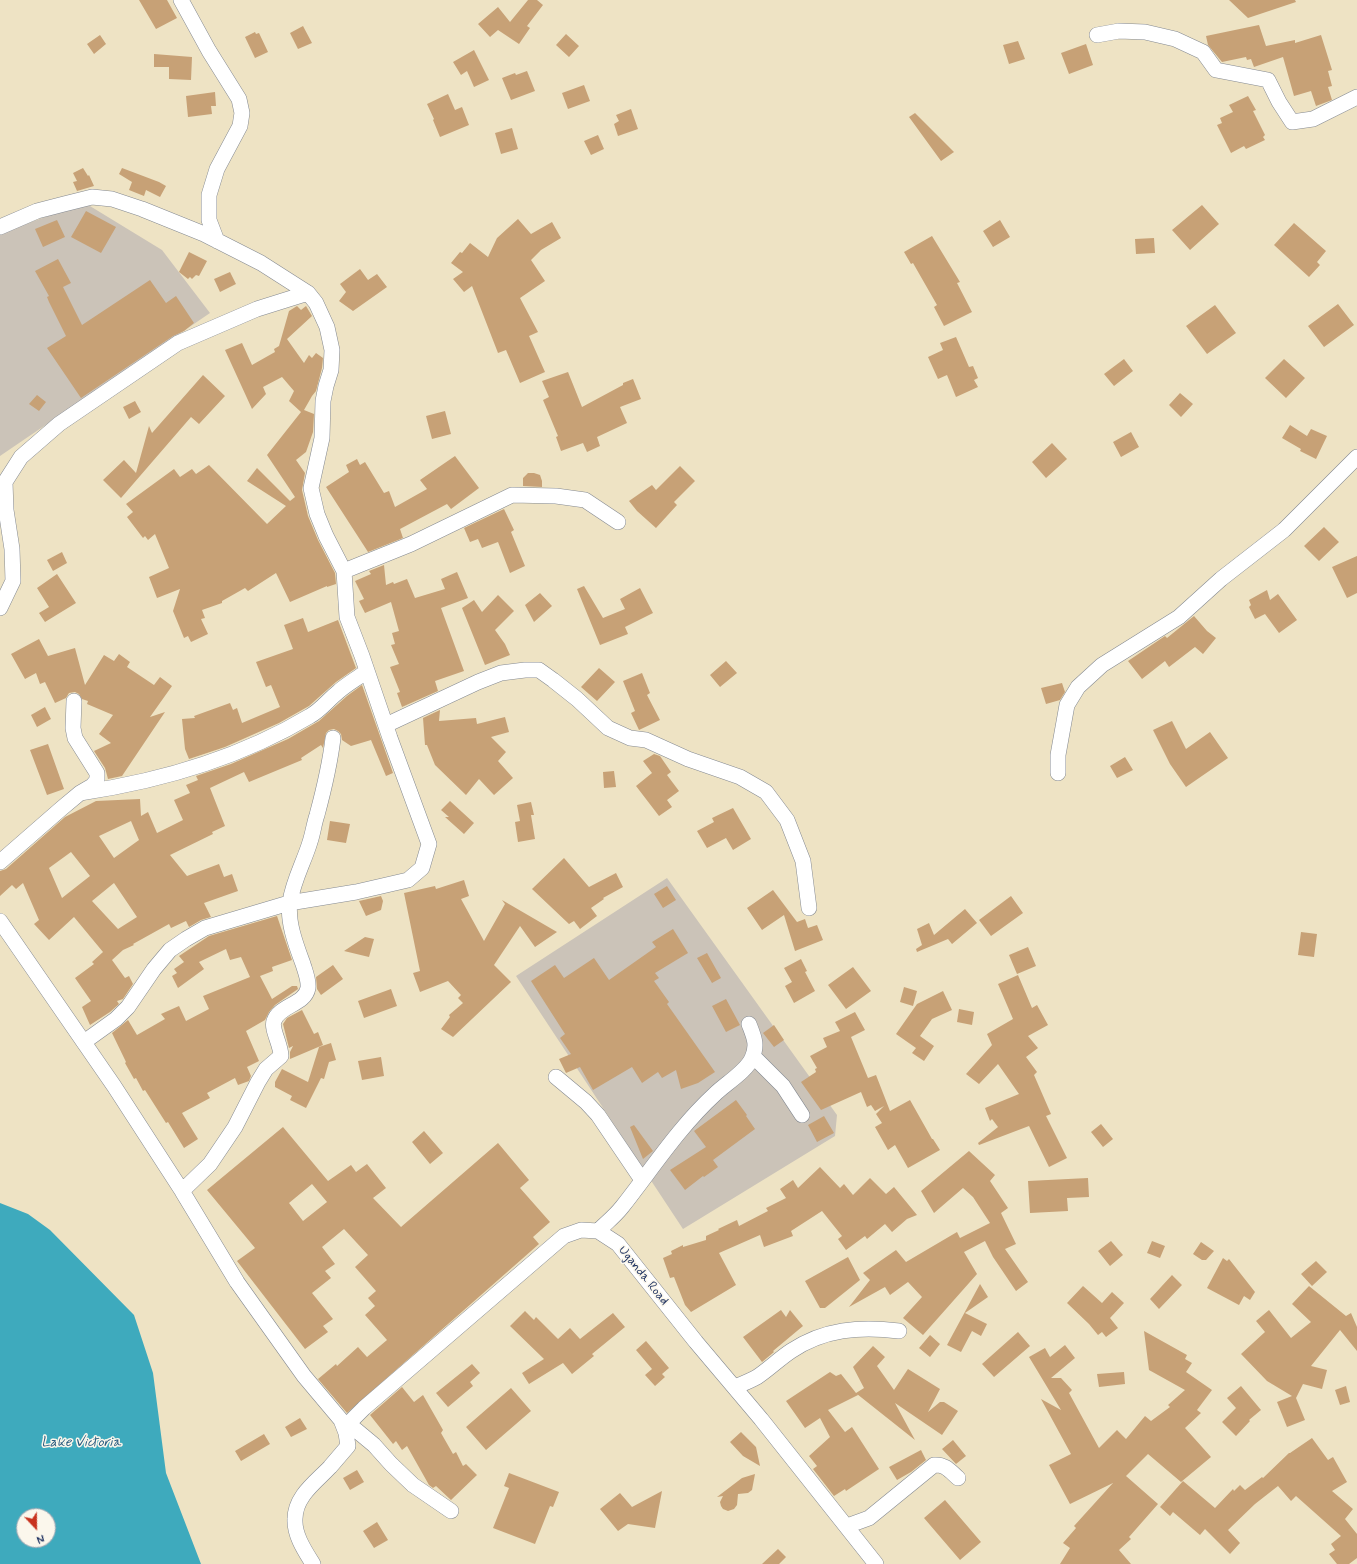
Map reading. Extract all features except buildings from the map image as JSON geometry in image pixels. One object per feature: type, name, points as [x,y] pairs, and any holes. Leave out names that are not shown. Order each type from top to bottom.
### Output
[{"type":"street","points":[[181,0],[209,51],[239,99],[242,112],[240,126],[217,169],[209,195],[209,220],[217,241]]},
{"type":"street","points":[[1097,35],[1120,31],[1145,32],[1175,39],[1203,52],[1216,70],[1268,80],[1279,102],[1292,122],[1313,119],[1357,97]]},
{"type":"street","points":[[0,227],[37,211],[92,197],[112,199],[142,209],[217,241],[261,263],[308,293],[316,302],[327,326],[332,350],[331,370],[323,401],[322,438],[311,488],[317,514],[326,536],[344,571],[347,617],[429,844],[422,868],[408,880],[356,892],[290,903],[205,928],[170,950],[154,969],[128,1007],[116,1019],[84,1042]]},
{"type":"street","points":[[0,608],[13,581],[12,549],[6,510],[5,482],[21,457],[59,424],[178,343],[257,309],[308,293]]},
{"type":"street","points":[[1058,773],[1058,755],[1067,705],[1078,687],[1102,665],[1179,617],[1221,580],[1284,530],[1357,457]]},
{"type":"street","points":[[344,571],[411,544],[512,495],[556,496],[585,500],[618,522]]},
{"type":"street","points":[[386,725],[478,682],[501,673],[539,670],[577,699],[608,728],[630,738],[646,740],[688,759],[740,777],[766,792],[787,820],[803,861],[809,908]]},
{"type":"street","points":[[80,793],[138,783],[193,769],[225,757],[289,728],[312,715],[326,704],[337,692],[367,671]]},
{"type":"street","points":[[0,862],[80,793],[92,786],[97,780],[97,773],[75,738],[73,728],[74,701]]},
{"type":"street","points":[[182,1191],[210,1164],[234,1127],[266,1069],[281,1056],[281,1049],[274,1028],[274,1022],[277,1015],[298,1001],[306,992],[308,987],[290,920],[290,903],[292,890],[310,842],[324,791],[333,738]]},
{"type":"street","points":[[0,921],[84,1042],[182,1191],[237,1282],[304,1376],[348,1429],[374,1445],[391,1464],[413,1484],[451,1511]]},
{"type":"street","points":[[313,1564],[298,1535],[295,1518],[298,1505],[315,1481],[330,1467],[348,1446],[348,1429],[352,1420],[564,1236],[581,1230],[598,1231],[621,1208],[692,1117],[716,1093],[733,1080],[752,1060],[756,1048],[756,1042],[749,1024]]},
{"type":"street","points":[[753,1056],[783,1086],[802,1115]]},
{"type":"street","points":[[556,1077],[586,1102],[614,1137],[642,1180]]},
{"type":"street","name":"Uganda Road","points":[[598,1231],[618,1244],[691,1336],[735,1387],[876,1564]]},
{"type":"street","points":[[735,1387],[756,1378],[792,1350],[823,1336],[846,1329],[878,1328],[899,1331]]},
{"type":"street","points":[[847,1526],[869,1518],[883,1505],[934,1465],[945,1467],[958,1478]]},
{"type":"shaded area","points":[[85,203],[162,250],[210,313],[0,456],[0,233]]},
{"type":"shaded area","points":[[667,878],[837,1115],[835,1136],[683,1229],[516,976]]},
{"type":"water","name":"Lake Victoria","points":[[0,1203],[28,1214],[50,1230],[134,1315],[153,1373],[166,1473],[201,1564],[0,1564]]}]
